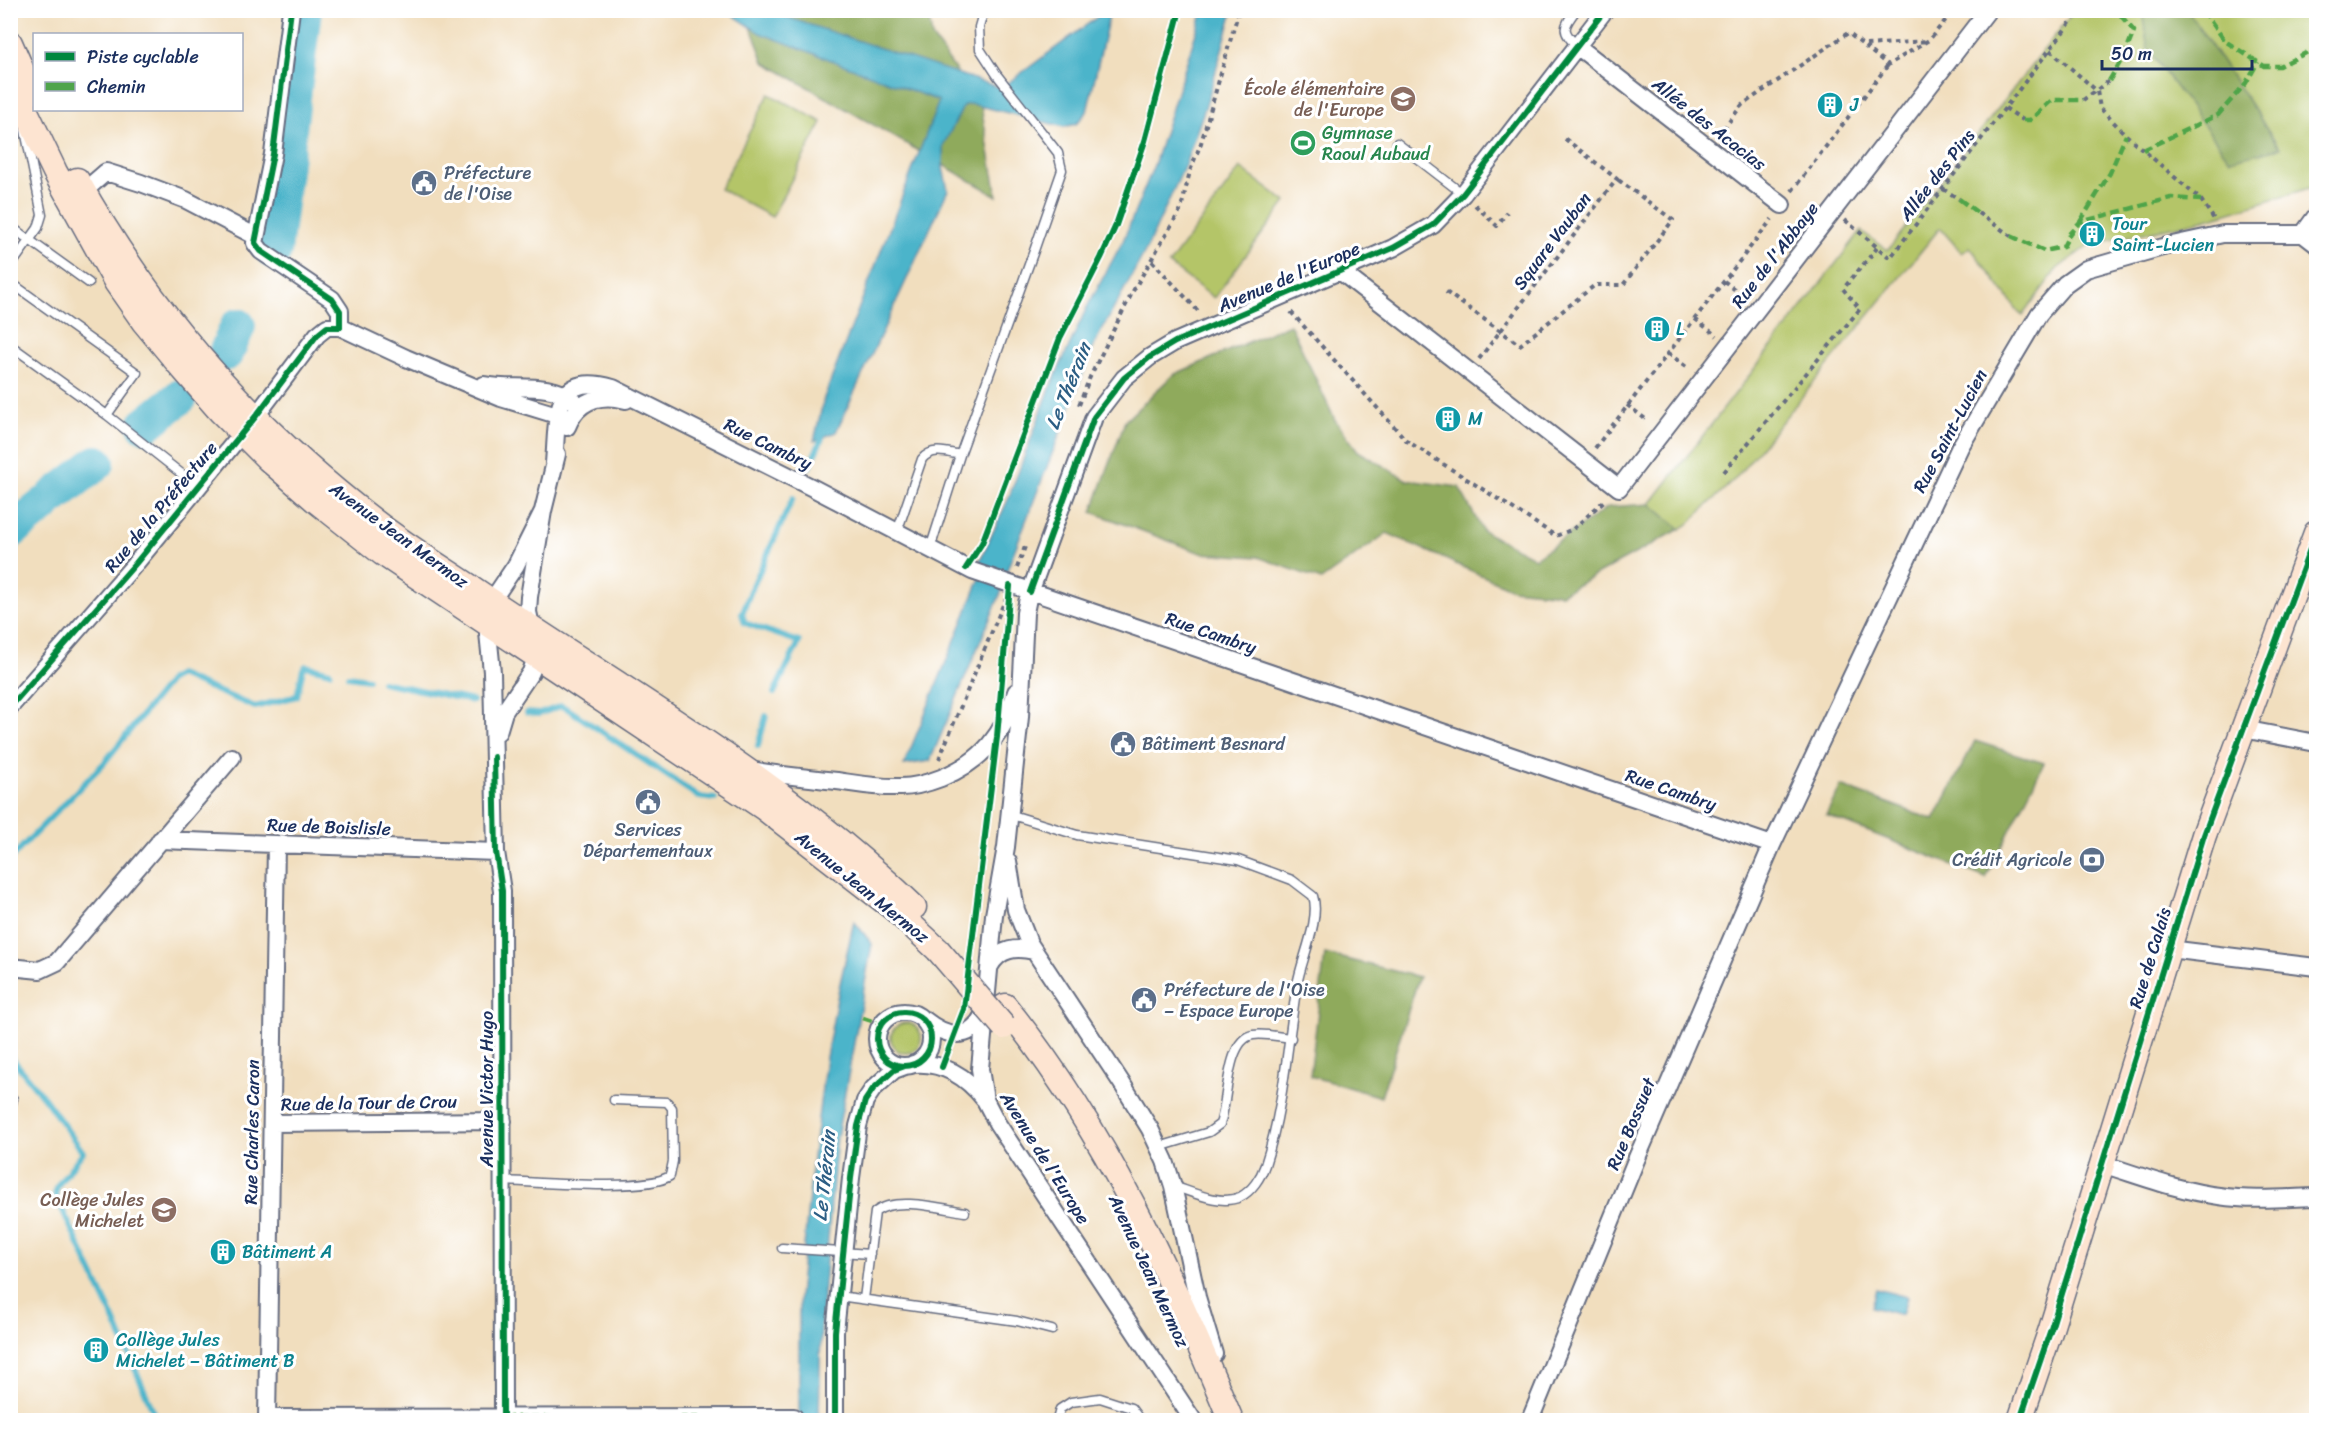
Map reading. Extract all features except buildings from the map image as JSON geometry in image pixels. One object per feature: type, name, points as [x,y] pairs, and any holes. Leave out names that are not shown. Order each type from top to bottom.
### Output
[{"type":"main road","name":"Avenue Jean Mermoz","points":[[10,43],[26,96],[55,172],[116,282],[144,322],[178,363],[249,425],[315,472],[530,646],[764,808],[942,944]]},
{"type":"main road","name":"Avenue Jean Mermoz","points":[[35,111],[121,253],[159,308],[204,363],[281,471],[365,540],[488,613]]},
{"type":"main road","name":"Rue de Calais","points":[[2020,1420],[2026,1409],[2204,835],[2316,533]]},
{"type":"main road","name":"Avenue Jean Mermoz","points":[[530,646],[747,769],[850,848],[942,944],[1024,1053],[1066,1115],[1119,1205],[1164,1297],[1216,1420]]},
{"type":"main road","name":"Avenue Jean Mermoz","points":[[997,1016],[1054,1072],[1122,1181],[1175,1288],[1233,1420]]},
{"type":"street","points":[[291,10],[273,154],[255,236],[258,249],[332,300],[340,311],[336,326],[516,404],[569,414]]},
{"type":"street","name":"Avenue de l'Europe","points":[[1193,1420],[997,1123],[985,1100],[980,1069],[997,1016],[990,966],[996,899],[1006,847],[1023,671],[1025,613],[1029,592],[1088,433],[1102,405],[1124,378],[1150,357],[1175,342],[1393,248],[1420,233],[1443,216],[1463,194],[1605,10]]},
{"type":"street","name":"Rue de l'Abbaye","points":[[1619,488],[1988,10]]},
{"type":"street","name":"Allée des Acacias","points":[[1577,46],[1782,206]]},
{"type":"street","points":[[83,192],[106,172],[186,200],[255,236]]},
{"type":"street","points":[[2310,239],[2316,216]]},
{"type":"street","name":"Rue Saint-Lucien","points":[[1772,845],[1956,456],[2046,304],[2070,280],[2097,265],[2163,247],[2223,234],[2310,239]]},
{"type":"street","points":[[1340,271],[1619,488]]},
{"type":"street","name":"Rue de la Préfecture","points":[[10,707],[136,563],[249,425],[317,335],[336,326]]},
{"type":"street","points":[[448,376],[491,386],[544,389],[565,394],[569,414],[554,463],[543,511],[529,597],[530,646]]},
{"type":"street","name":"Rue Cambry","points":[[565,394],[579,384],[602,385],[630,394],[657,411],[813,488],[972,571],[1010,586],[1772,845]]},
{"type":"street","name":"Rue Cambry","points":[[569,414],[595,398],[608,396],[657,411]]},
{"type":"street","points":[[488,613],[543,511]]},
{"type":"street","name":"Avenue Victor Hugo","points":[[488,613],[492,672],[496,852],[502,891],[503,1419]]},
{"type":"street","name":"Avenue Victor Hugo","points":[[492,672],[494,657],[530,646]]},
{"type":"street","name":"Avenue Victor Hugo","points":[[494,757],[499,727],[530,646]]},
{"type":"street","points":[[747,769],[900,788],[930,782],[966,765],[988,748],[997,737],[1007,717],[1023,671]]},
{"type":"street","points":[[2243,729],[2316,743]]},
{"type":"street","points":[[10,967],[40,970],[57,962],[232,756]]},
{"type":"street","name":"Rue de Boislisle","points":[[160,840],[496,852]]},
{"type":"street","name":"Rue Charles Caron","points":[[267,1419],[276,844]]},
{"type":"street","name":"Rue Bossuet","points":[[1530,1420],[1636,1160],[1772,845]]},
{"type":"street","name":"Avenue de l'Europe","points":[[1006,847],[1016,910],[1034,951],[1121,1082],[1159,1148],[1173,1186],[1203,1319],[1233,1420]]},
{"type":"street","points":[[990,966],[994,958],[1006,950],[1021,948],[1034,951]]},
{"type":"street","points":[[2169,949],[2316,967]]},
{"type":"street","points":[[985,1100],[970,1083],[956,1073],[929,1064],[909,1065],[892,1062],[882,1054],[877,1041],[879,1028],[887,1018],[900,1012],[913,1013],[942,1032],[956,1034],[970,1030],[980,1021],[997,1016]]},
{"type":"street","points":[[835,1420],[834,1350],[839,1296],[837,1251],[861,1113],[873,1089],[894,1070],[924,1057],[931,1045],[931,1032],[924,1020]]},
{"type":"street","name":"Rue de la Tour de Crou","points":[[272,1123],[502,1121]]},
{"type":"street","points":[[2102,1164],[2181,1189],[2219,1197],[2259,1199],[2316,1197]]},
{"type":"street","points":[[267,1419],[794,1418]]},
{"type":"lane","points":[[930,549],[960,455],[1062,170],[1058,153],[997,75],[980,49],[979,27],[984,10]]},
{"type":"lane","points":[[1576,10],[1565,26],[1565,30],[1577,46]]},
{"type":"lane","points":[[10,267],[40,222],[42,207],[30,161],[26,96]]},
{"type":"lane","points":[[1397,143],[1463,194]]},
{"type":"lane","points":[[10,226],[89,283]]},
{"type":"lane","points":[[10,282],[136,373],[107,415]]},
{"type":"lane","points":[[10,345],[107,415],[197,486]]},
{"type":"lane","points":[[897,532],[922,459],[926,454],[933,451],[960,455]]},
{"type":"lane","points":[[1009,814],[1077,836],[1238,860],[1292,880],[1308,890],[1316,904],[1299,976],[1285,1077],[1267,1158],[1254,1184],[1240,1197],[1232,1199],[1212,1198],[1173,1186]]},
{"type":"lane","points":[[1159,1148],[1216,1129],[1223,1116],[1233,1057],[1240,1042],[1255,1034],[1291,1038]]},
{"type":"lane","points":[[10,1096],[13,1099],[10,1111]]},
{"type":"lane","points":[[503,1181],[635,1185],[662,1181],[670,1176],[673,1161],[672,1108],[667,1102],[614,1100]]},
{"type":"lane","points":[[864,1299],[875,1212],[882,1206],[900,1203],[965,1212]]},
{"type":"lane","points":[[782,1248],[870,1254]]},
{"type":"lane","points":[[839,1296],[1017,1321],[1052,1330]]},
{"type":"lane","points":[[1057,1420],[1060,1409],[1071,1402],[1100,1398],[1131,1408],[1140,1420]]},
{"type":"path","points":[[1077,410],[1133,291],[1181,209],[1190,171],[1201,143],[1239,10]]},
{"type":"path","points":[[1708,148],[1742,105],[1848,33],[1888,65],[1929,40],[1954,10]]},
{"type":"path","points":[[1865,45],[1929,40]]},
{"type":"path","points":[[2050,50],[2097,91],[2100,108],[2126,135],[2201,200],[2223,234]]},
{"type":"path","points":[[2083,100],[2109,81]]},
{"type":"path","points":[[2005,108],[2023,120]]},
{"type":"path","points":[[1446,292],[1520,345],[1595,285],[1623,285],[1673,220],[1564,138]]},
{"type":"path","points":[[1943,189],[1959,200]]},
{"type":"path","points":[[1463,194],[1497,225],[1507,212]]},
{"type":"path","points":[[1724,472],[1860,309],[1843,289],[1877,248],[1833,211]]},
{"type":"path","points":[[1978,213],[2011,236]]},
{"type":"path","points":[[1152,261],[1212,326]]},
{"type":"path","points":[[1724,281],[1759,308]]},
{"type":"path","points":[[1278,298],[1407,441],[1556,536],[1574,529],[1619,488]]},
{"type":"path","points":[[1695,319],[1729,345]]},
{"type":"path","points":[[1668,353],[1703,380]]},
{"type":"path","points":[[1627,405],[1663,431]]},
{"type":"path","points":[[930,782],[1027,542]]},
{"type":"path","points":[[1008,609],[1010,586]]},
{"type":"green space","points":[[745,11],[928,11],[932,37],[981,106],[997,196],[764,62]]},
{"type":"green space","points":[[2074,11],[2316,11],[2316,186],[2204,220],[2089,245],[2057,269],[2022,316],[1970,247],[1962,253],[1940,228],[1735,479],[1680,529],[1650,504],[1861,231],[1888,250]]},
{"type":"green space","points":[[2142,11],[2188,11],[2280,148],[2230,160],[2148,50]]},
{"type":"green space","points":[[769,94],[822,122],[772,217],[720,189]]},
{"type":"green space","points":[[1240,168],[1286,202],[1214,298],[1169,264]]},
{"type":"green space","points":[[1290,324],[1335,420],[1358,451],[1407,480],[1459,487],[1483,531],[1535,558],[1608,507],[1650,504],[1680,529],[1561,594],[1512,589],[1387,533],[1321,580],[1258,557],[1201,553],[1092,512],[1125,421],[1173,375]]},
{"type":"green space","points":[[1975,741],[2044,763],[1986,878],[1826,815],[1841,786],[1934,820]]},
{"type":"green space","points":[[1325,954],[1419,977],[1381,1097],[1310,1076]]},
{"type":"green space","points":[[906,1023],[917,1027],[921,1038],[917,1049],[906,1053],[895,1049],[891,1038],[895,1027]]},
{"type":"water","points":[[727,11],[768,11],[1001,88],[1103,13],[1109,16],[1087,112],[1076,124],[1064,127],[972,104],[964,105],[943,146],[943,168],[948,190],[836,432],[814,441],[824,398],[939,101],[760,33]]},
{"type":"water","name":"Le Thérain","points":[[1203,11],[1233,11],[1207,102],[1185,165],[1148,246],[1095,343],[1007,570],[1002,590],[930,761],[904,765],[981,576],[980,560],[1007,502],[1052,383],[1087,307],[1123,241],[1154,165]]},
{"type":"water","name":"Le Thérain","points":[[854,921],[872,944],[837,1137],[821,1319],[819,1420],[799,1420],[799,1297],[812,1165],[826,1057]]},
{"type":"water","points":[[1876,1289],[1907,1297],[1902,1315],[1871,1307]]},
{"type":"waterway","points":[[274,251],[304,10]]},
{"type":"waterway","points":[[226,353],[238,326]]},
{"type":"waterway","points":[[145,425],[180,397]]},
{"type":"waterway","points":[[809,467],[822,438]]},
{"type":"waterway","points":[[54,496],[97,463]]},
{"type":"waterway","points":[[774,693],[799,642],[745,623],[742,614],[793,498]]},
{"type":"waterway","points":[[10,532],[45,504]]},
{"type":"waterway","points":[[10,859],[104,763],[170,680],[179,675],[255,707],[297,696],[303,669],[306,666],[330,672]]},
{"type":"waterway","points":[[348,676],[368,679]]},
{"type":"waterway","points":[[382,682],[473,701]]},
{"type":"waterway","points":[[527,713],[539,714],[561,706],[568,709],[699,797],[715,799]]},
{"type":"waterway","points":[[758,746],[766,716]]},
{"type":"waterway","points":[[10,1056],[83,1152],[58,1185],[55,1194],[113,1317],[157,1420]]},
{"type":"marked path","points":[[2109,81],[2125,54],[2134,31],[2116,10]]},
{"type":"marked path","points":[[2203,10],[2225,41],[2264,66],[2280,66],[2316,48]]},
{"type":"marked path","points":[[2143,150],[2218,115],[2246,83],[2258,62]]},
{"type":"marked path","points":[[2023,120],[2030,120],[2052,100],[2083,100]]},
{"type":"marked path","points":[[2080,222],[2110,173],[2126,135]]},
{"type":"marked path","points":[[2011,236],[2044,251],[2063,247],[2070,233],[2080,222],[2171,198],[2201,200]]},
{"type":"marked path","points":[[1959,199],[1978,213]]},
{"type":"marked path","points":[[863,1018],[881,1024]]},
{"type":"marked path","points":[[503,1417],[835,1418]]},
{"type":"cycle path","points":[[10,707],[136,563],[256,416],[317,335],[327,327],[340,327],[340,311],[332,299],[261,251],[255,243],[273,154],[291,10]]},
{"type":"cycle path","points":[[966,568],[982,543],[1060,338],[1116,225],[1145,141],[1180,10]]},
{"type":"cycle path","points":[[1030,592],[1094,417],[1124,378],[1150,357],[1175,342],[1393,248],[1433,225],[1463,194],[1605,10]]},
{"type":"cycle path","points":[[2020,1420],[2051,1329],[2204,835],[2316,533]]},
{"type":"cycle path","points":[[942,1067],[964,1009],[997,737],[1010,586]]},
{"type":"cycle path","points":[[494,757],[496,852],[502,891],[503,1420]]},
{"type":"cycle path","points":[[899,1012],[909,1012],[919,1016],[927,1024],[931,1039],[927,1054],[919,1062],[909,1066],[899,1066],[889,1062],[881,1054],[877,1044],[877,1034],[881,1024],[889,1016],[899,1012]]},
{"type":"cycle path","points":[[835,1420],[835,1332],[858,1126],[865,1101],[873,1089],[894,1070],[905,1066]]},
{"type":"place","name":"École élémentaire de l'Europe","points":[[1403,99]]},
{"type":"place","name":"J","points":[[1830,105]]},
{"type":"place","name":"Gymnase Raoul Aubaud","points":[[1303,143]]},
{"type":"place","name":"Préfecture de l'Oise","points":[[424,183]]},
{"type":"place","name":"Tour Saint-Lucien","points":[[2092,234]]},
{"type":"place","name":"L","points":[[1657,329]]},
{"type":"place","name":"M","points":[[1448,419]]},
{"type":"place","name":"Bâtiment Besnard","points":[[1123,744]]},
{"type":"place","name":"Services Départementaux","points":[[648,802]]},
{"type":"place","name":"Crédit Agricole","points":[[2092,860]]},
{"type":"place","name":"Préfecture de l'Oise – Espace Europe","points":[[1144,1000]]},
{"type":"place","name":"Collège Jules Michelet","points":[[164,1210]]},
{"type":"place","name":"Bâtiment A","points":[[223,1252]]},
{"type":"place","name":"Collège Jules Michelet – Bâtiment B","points":[[96,1350]]}]
